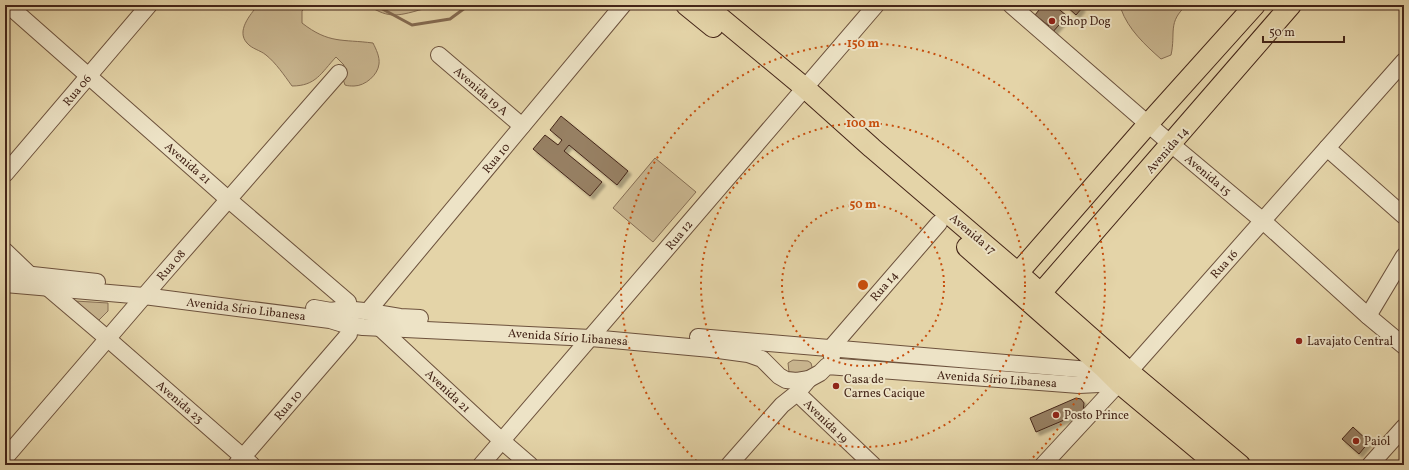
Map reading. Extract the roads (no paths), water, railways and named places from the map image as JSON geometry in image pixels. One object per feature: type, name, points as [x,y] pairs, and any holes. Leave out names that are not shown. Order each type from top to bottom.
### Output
[{"type":"main road","name":"Avenida 17","points":[[686,5],[872,148],[1018,273],[1041,293],[1119,376],[1240,465]]},
{"type":"main road","name":"Avenida 17","points":[[705,5],[801,92],[939,223],[1119,376],[1217,465]]},
{"type":"main road","points":[[1018,273],[1148,124],[1255,5]]},
{"type":"main road","name":"Avenida 14","points":[[1041,293],[1291,5]]},
{"type":"main road","points":[[1214,51],[1236,70]]},
{"type":"street","name":"Avenida 21","points":[[8,5],[229,200],[348,302],[349,317]]},
{"type":"street","name":"Rua 06","points":[[5,174],[149,5]]},
{"type":"street","name":"Rua 10","points":[[377,317],[522,126],[623,5]]},
{"type":"street","name":"Rua 12","points":[[481,465],[876,5]]},
{"type":"street","name":"Avenida 15","points":[[1011,5],[1171,144],[1263,221],[1368,316],[1404,346]]},
{"type":"street","name":"Avenida 19 A","points":[[439,55],[522,126]]},
{"type":"street","name":"Rua 16","points":[[1043,465],[1119,376],[1263,221],[1404,61]]},
{"type":"street","name":"Rua 08","points":[[5,458],[339,73]]},
{"type":"street","points":[[1327,148],[1404,216]]},
{"type":"street","name":"Rua 14","points":[[830,349],[939,223]]},
{"type":"street","points":[[5,251],[29,280]]},
{"type":"street","points":[[1368,316],[1404,256]]},
{"type":"street","name":"Avenida Sírio Libanesa","points":[[5,272],[48,288],[148,292]]},
{"type":"street","name":"Avenida Sírio Libanesa","points":[[5,284],[29,280],[331,311],[349,317],[377,317],[398,328],[595,333],[780,344],[1119,376]]},
{"type":"street","name":"Avenida 23","points":[[48,288],[108,339],[244,462]]},
{"type":"street","name":"Rua 10","points":[[244,462],[349,334],[349,317]]},
{"type":"street","name":"Avenida Sírio Libanesa","points":[[349,317],[377,317]]},
{"type":"street","name":"Avenida 21","points":[[377,317],[502,441],[530,465]]},
{"type":"street","name":"Avenida Sírio Libanesa","points":[[595,333],[748,354],[762,358],[779,376],[786,380]]},
{"type":"street","points":[[770,366],[768,359],[770,350],[780,344]]},
{"type":"street","points":[[782,405],[786,380],[796,381],[809,379],[820,373],[831,362],[832,356],[830,349]]},
{"type":"street","name":"Avenida Sírio Libanesa","points":[[827,366],[1079,385],[1119,376]]},
{"type":"street","points":[[729,465],[782,405],[797,393],[809,379]]},
{"type":"street","name":"Avenida 19","points":[[797,393],[873,465]]},
{"type":"street","points":[[1370,465],[1404,427]]},
{"type":"waterway","points":[[375,5],[412,25],[450,19],[469,5]]},
{"type":"place","name":"Shop Dog","points":[[1052,21]]},
{"type":"place","name":"Lavajato Central","points":[[1299,341]]},
{"type":"place","name":"Casa de Carnes Cacique","points":[[836,386]]},
{"type":"place","name":"Posto Prince","points":[[1056,415]]},
{"type":"place","name":"Paiol","points":[[1356,441]]}]
